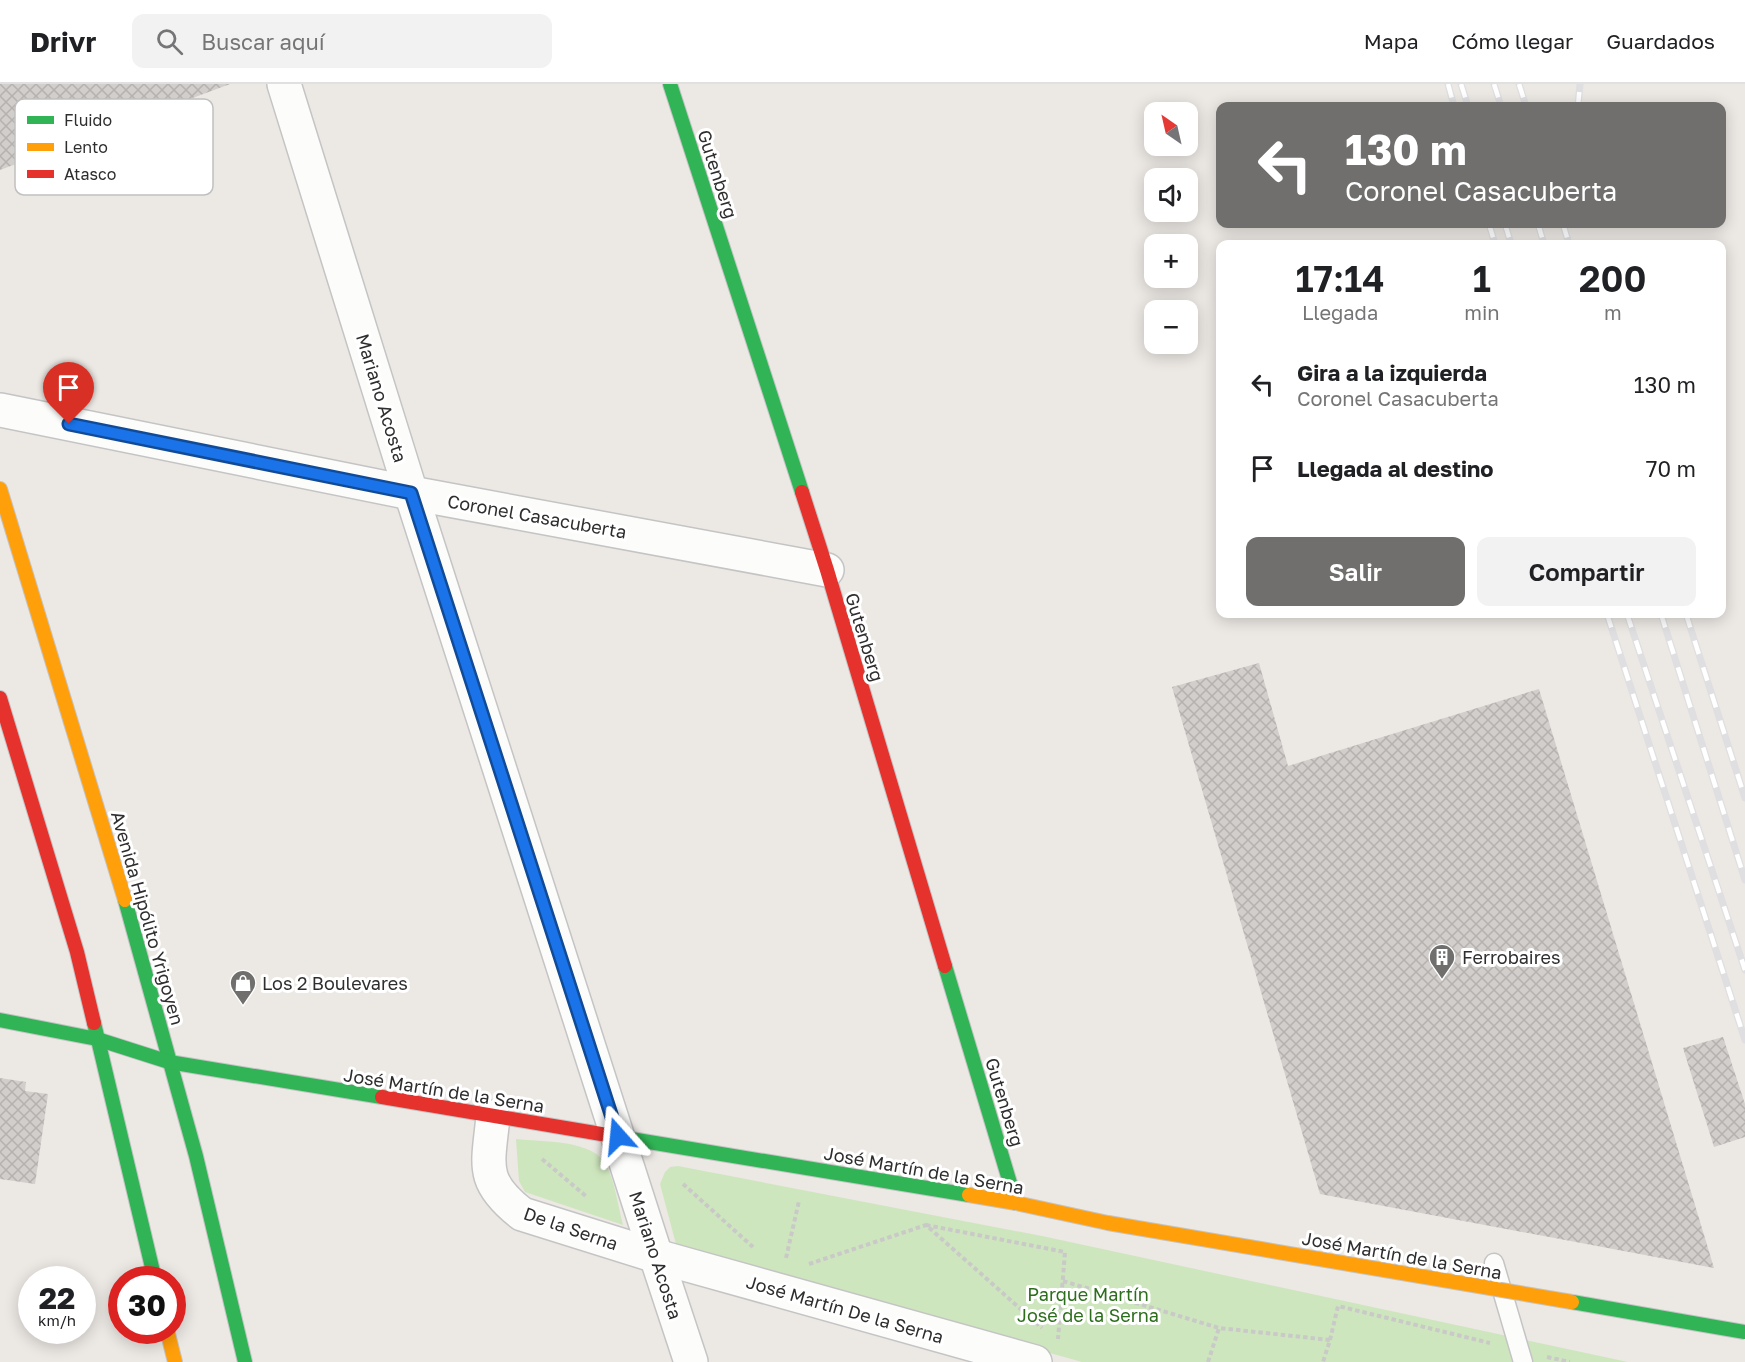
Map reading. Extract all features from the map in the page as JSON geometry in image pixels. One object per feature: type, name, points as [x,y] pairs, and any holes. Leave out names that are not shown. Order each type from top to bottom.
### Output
[{"type":"street","name":"Mariano Acosta","points":[[284,84],[411,493],[691,1362]]},
{"type":"street","name":"Gutenberg","points":[[670,84],[827,570],[1016,1203]]},
{"type":"street","name":"Coronel Casacuberta","points":[[0,410],[411,493],[827,570]]},
{"type":"street","name":"Avenida Hipólito Yrigoyen","points":[[0,489],[63,689],[140,952],[188,1128],[245,1362]]},
{"type":"street","points":[[0,698],[77,952],[152,1266]]},
{"type":"street","name":"José Martín de la Serna","points":[[0,1020],[97,1039],[169,1062],[1016,1203],[1068,1215],[1745,1332]]},
{"type":"street","name":"De la Serna","points":[[493,1117],[488,1166],[493,1186],[504,1200],[522,1214],[656,1256]]},
{"type":"street","name":"José Martín De la Serna","points":[[656,1256],[780,1282],[1035,1362]]},
{"type":"street","points":[[170,1344],[175,1362]]},
{"type":"lane","points":[[1494,1263],[1521,1356]]},
{"type":"path","points":[[538,1156],[592,1202]]},
{"type":"path","points":[[628,1168],[676,1177],[756,1249]]},
{"type":"path","points":[[788,1198],[811,1203]]},
{"type":"path","points":[[780,1282],[799,1201]]},
{"type":"path","points":[[914,1223],[926,1225],[1065,1252],[1058,1342],[926,1225]]},
{"type":"path","points":[[780,1282],[926,1225]]},
{"type":"path","points":[[1063,1281],[1219,1328],[1330,1340]]},
{"type":"path","points":[[1323,1362],[1338,1306],[1521,1356],[1570,1362]]},
{"type":"path","points":[[1208,1362],[1219,1328]]},
{"type":"green space","points":[[516,1139],[579,1146],[600,1157],[607,1166],[612,1180],[623,1225],[525,1192],[519,1181]]},
{"type":"green space","name":"Parque Martín José de la Serna","points":[[678,1166],[1042,1236],[1628,1362],[1082,1362],[677,1248],[660,1184],[670,1167]]},
{"type":"building","points":[[0,84],[230,84],[190,99],[15,99],[15,164],[0,170]]},
{"type":"building","name":"Ferrobaires","points":[[1259,663],[1288,766],[1539,689],[1714,1268],[1320,1194],[1172,687]]},
{"type":"building","points":[[1723,1037],[1745,1104],[1745,1137],[1714,1147],[1683,1048]]},
{"type":"building","points":[[0,1078],[26,1082],[25,1091],[48,1094],[35,1184],[0,1179]]},
{"type":"railway","points":[[1448,84],[1453,102]]},
{"type":"railway","points":[[1461,84],[1467,102]]},
{"type":"railway","points":[[1494,84],[1500,102]]},
{"type":"railway","points":[[1519,84],[1525,102]]},
{"type":"railway","points":[[1578,102],[1580,84]]},
{"type":"railway","points":[[1490,228],[1494,240]]},
{"type":"railway","points":[[1506,228],[1510,240]]},
{"type":"railway","points":[[1539,228],[1543,240]]},
{"type":"railway","points":[[1564,228],[1568,240]]},
{"type":"railway","points":[[1608,618],[1745,1040]]},
{"type":"railway","points":[[1628,618],[1745,970]]},
{"type":"railway","points":[[1662,618],[1745,880]]},
{"type":"railway","points":[[1687,618],[1745,798]]},
{"type":"traffic: fast","points":[[670,84],[802,492]]},
{"type":"traffic: fast","points":[[125,900],[196,1156],[245,1362]]},
{"type":"traffic: fast","points":[[945,966],[1016,1203]]},
{"type":"traffic: fast","points":[[0,1020],[97,1039],[169,1062],[382,1097]]},
{"type":"traffic: fast","points":[[94,1023],[152,1266]]},
{"type":"traffic: fast","points":[[631,1139],[969,1195]]},
{"type":"traffic: fast","points":[[1572,1302],[1745,1332]]},
{"type":"traffic: slow","points":[[0,489],[125,900]]},
{"type":"traffic: slow","points":[[969,1195],[1108,1223]]},
{"type":"traffic: slow","points":[[1108,1223],[1572,1302]]},
{"type":"traffic: slow","points":[[170,1344],[175,1362]]},
{"type":"traffic: jam","points":[[802,492],[945,966]]},
{"type":"traffic: jam","points":[[0,698],[77,952],[94,1023]]},
{"type":"traffic: jam","points":[[382,1097],[631,1139]]},
{"type":"place","name":"Ferrobaires","points":[[1442,980]]},
{"type":"place","name":"Los 2 Boulevares","points":[[243,1006]]},
{"type":"route","points":[[69,424],[411,493],[618,1136]]}]
